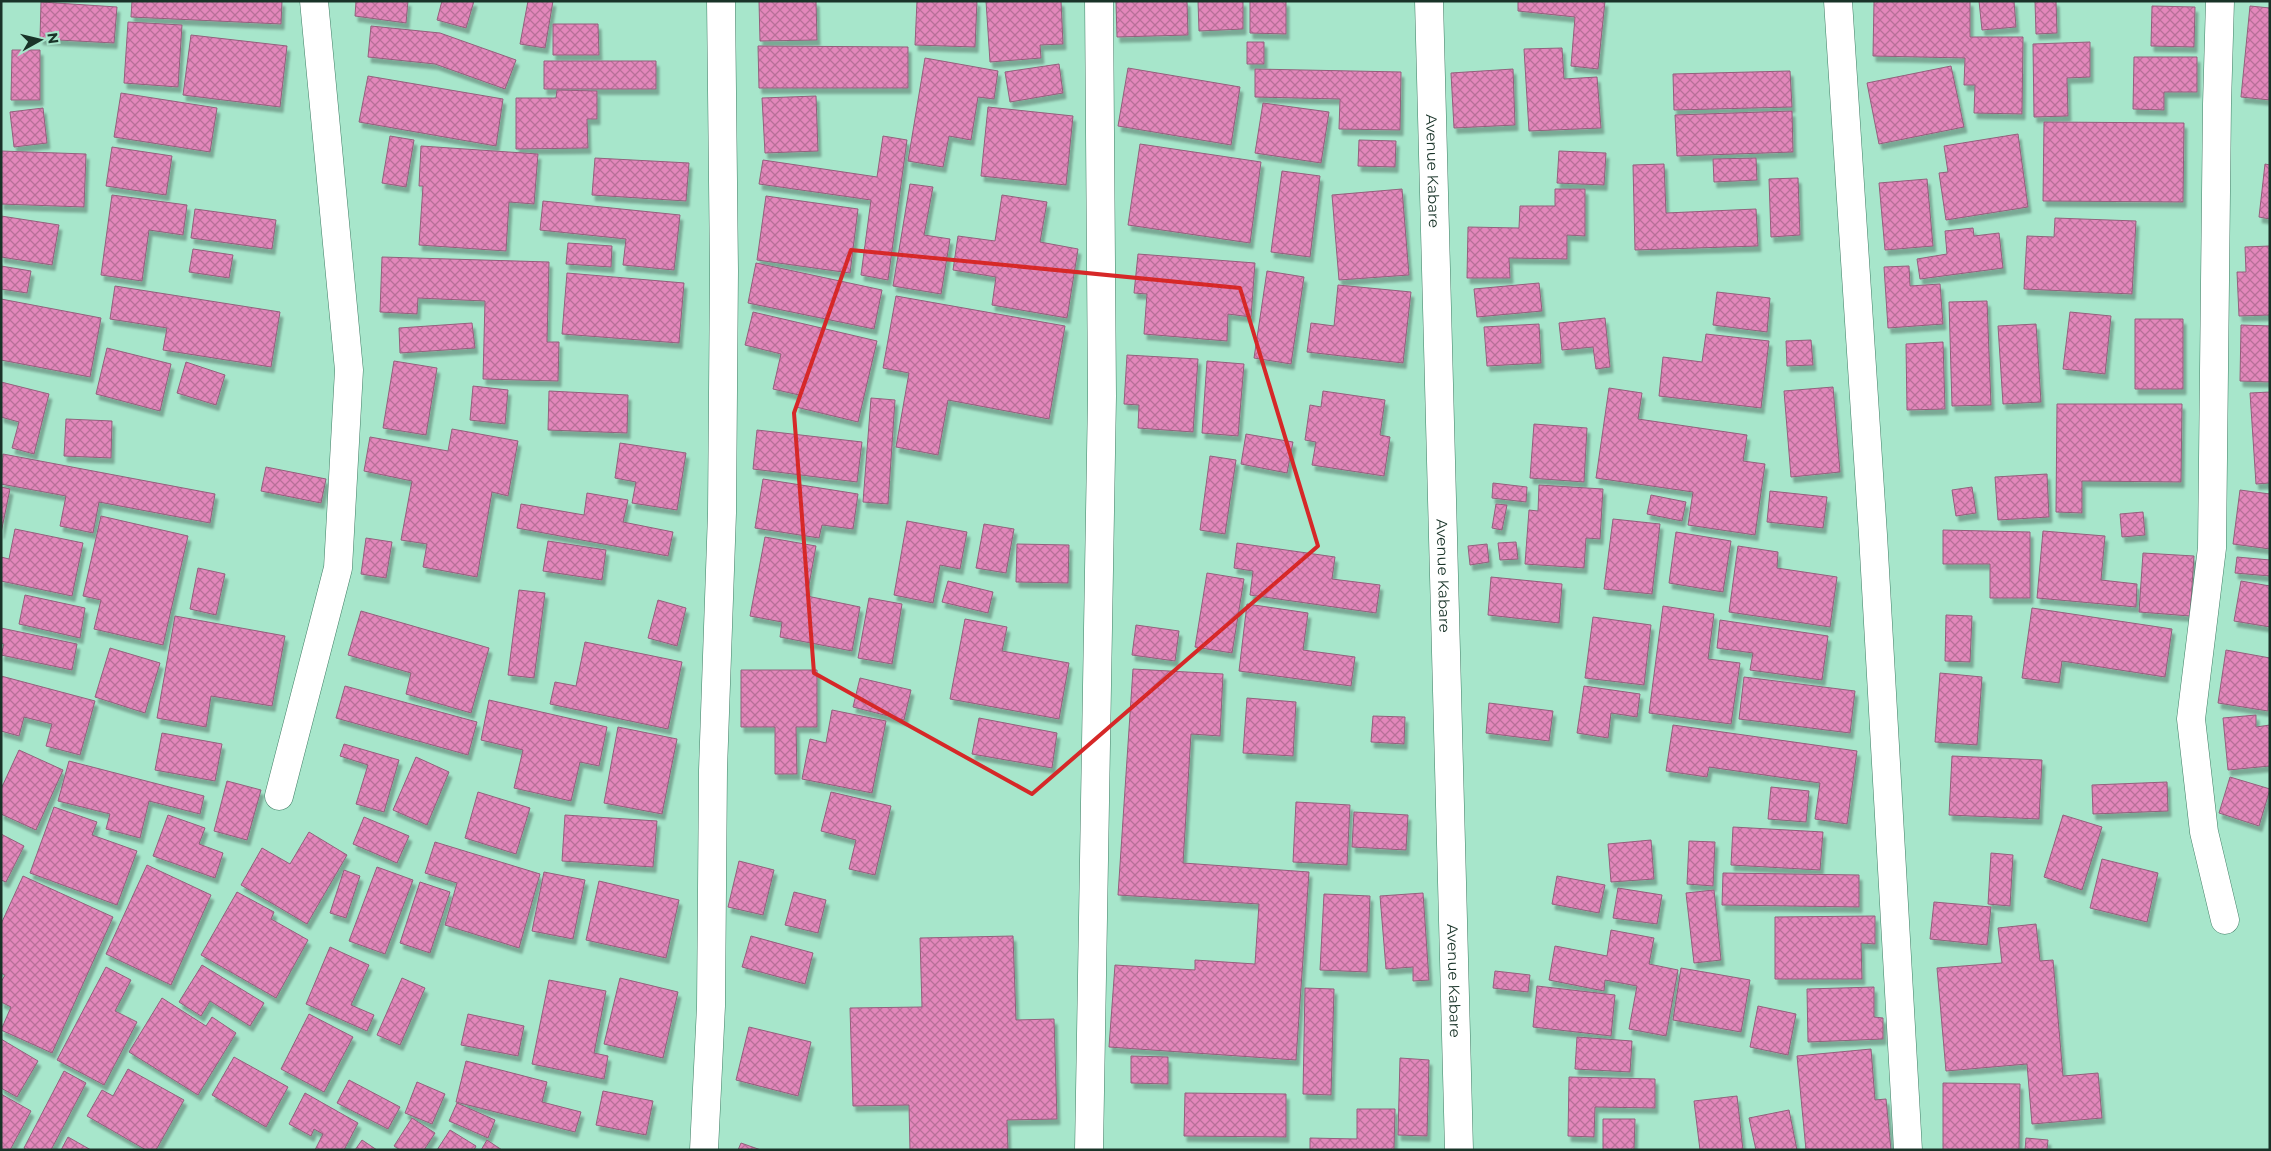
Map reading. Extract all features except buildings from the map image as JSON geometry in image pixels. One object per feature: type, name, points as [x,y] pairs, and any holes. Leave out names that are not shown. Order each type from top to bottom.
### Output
[{"type":"street","points":[[279,796],[338,568],[348,370],[314,1]]},
{"type":"street","points":[[704,1150],[711,1006],[713,770],[722,513],[724,251],[721,1]]},
{"type":"street","points":[[1089,1150],[1102,396],[1099,1]]},
{"type":"street","name":"Avenue Kabare","points":[[1429,1],[1459,1150]]},
{"type":"street","points":[[1838,1],[1873,535],[1908,1150]]},
{"type":"street","points":[[2220,1],[2212,548],[2191,719],[2204,832],[2225,920]]},
{"type":"highlighted area","points":[[851,250],[1240,288],[1318,546],[1032,794],[814,673],[794,413]]}]
